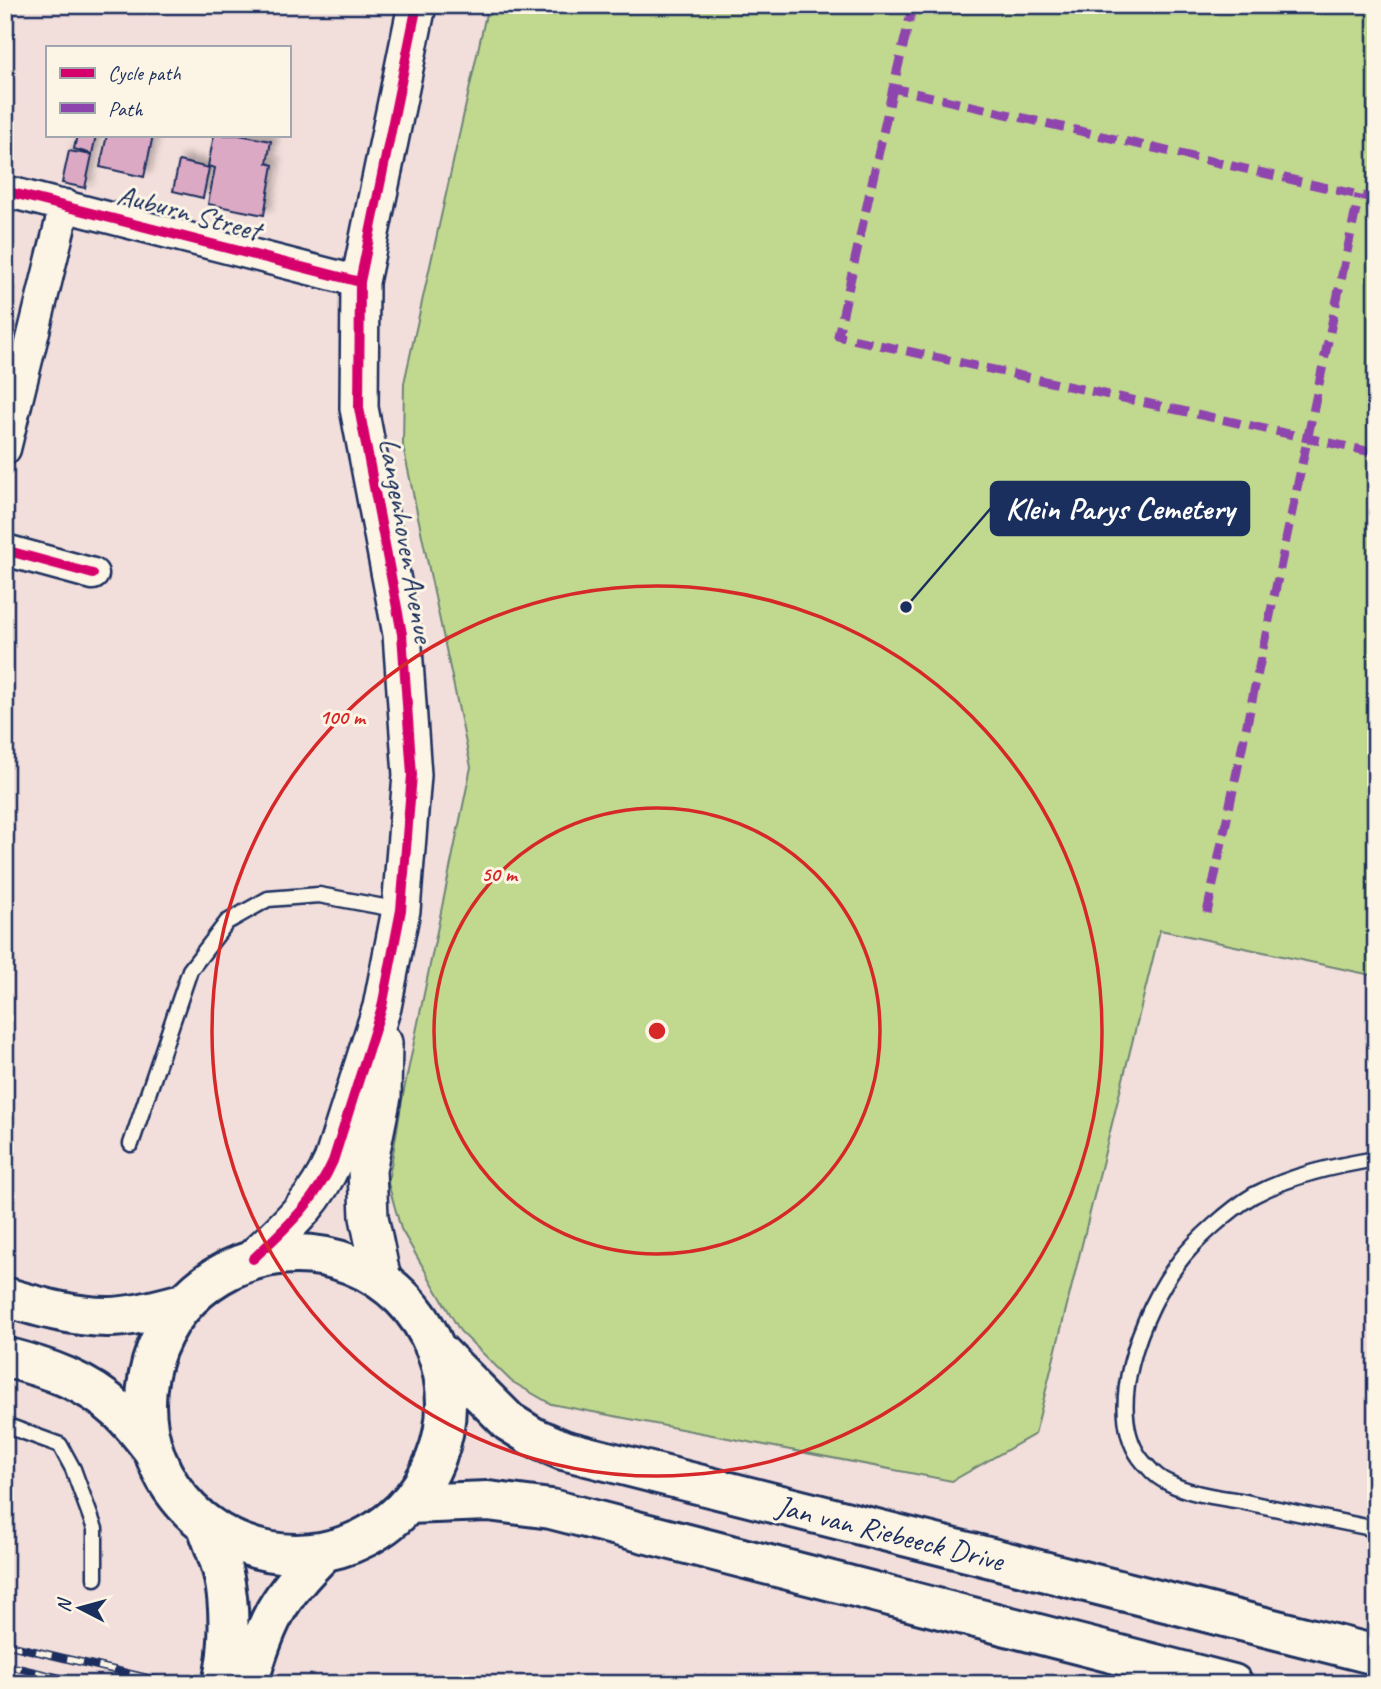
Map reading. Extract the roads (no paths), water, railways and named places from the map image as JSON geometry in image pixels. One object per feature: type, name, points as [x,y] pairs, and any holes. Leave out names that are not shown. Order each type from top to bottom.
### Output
[{"type":"main road","points":[[298,1253],[342,1260],[382,1280],[405,1299],[423,1323],[436,1349],[446,1389],[444,1431],[431,1470],[408,1504],[384,1526],[355,1542],[324,1552],[283,1554],[243,1545],[207,1525],[174,1491],[160,1471],[152,1449],[145,1410],[149,1372],[162,1335],[183,1303],[215,1276],[253,1259],[298,1253]]},
{"type":"main road","points":[[5,1297],[83,1316],[109,1317],[135,1315],[183,1303]]},
{"type":"main road","name":"Jan van Riebeeck Drive","points":[[436,1349],[509,1422],[533,1437],[563,1450],[1376,1655]]},
{"type":"main road","points":[[5,1357],[60,1373],[91,1388],[120,1412],[152,1449]]},
{"type":"main road","name":"Jan van Riebeeck Drive","points":[[408,1504],[488,1501],[551,1509],[1233,1684]]},
{"type":"main road","points":[[207,1525],[223,1572],[228,1605],[231,1682]]},
{"type":"main road","points":[[231,1682],[262,1637],[279,1602],[324,1552]]},
{"type":"street","name":"Langenhoven Avenue","points":[[253,1259],[309,1204],[324,1182],[333,1161],[382,1007],[401,910],[412,775],[402,634],[359,408],[360,282],[417,5]]},
{"type":"street","name":"Auburn Street","points":[[5,191],[360,282]]},
{"type":"street","points":[[5,449],[65,205]]},
{"type":"street","points":[[5,550],[93,574]]},
{"type":"street","name":"Langenhoven Avenue","points":[[382,1007],[384,1066],[367,1182],[369,1217],[382,1280]]},
{"type":"lane","points":[[131,1144],[190,970],[227,922],[268,899],[319,895],[401,910]]},
{"type":"lane","points":[[1376,1159],[1296,1177],[1253,1196],[1224,1216],[1179,1261],[1142,1325],[1127,1381],[1125,1411],[1131,1440],[1146,1466],[1168,1483],[1199,1493],[1376,1529]]},
{"type":"lane","points":[[5,1425],[60,1445],[73,1469],[95,1529],[96,1578]]},
{"type":"railway","points":[[5,1644],[173,1684]]},
{"type":"railway","points":[[5,1665],[86,1684]]},
{"type":"place","name":"Klein Parys Cemetery","points":[[906,607]]}]
